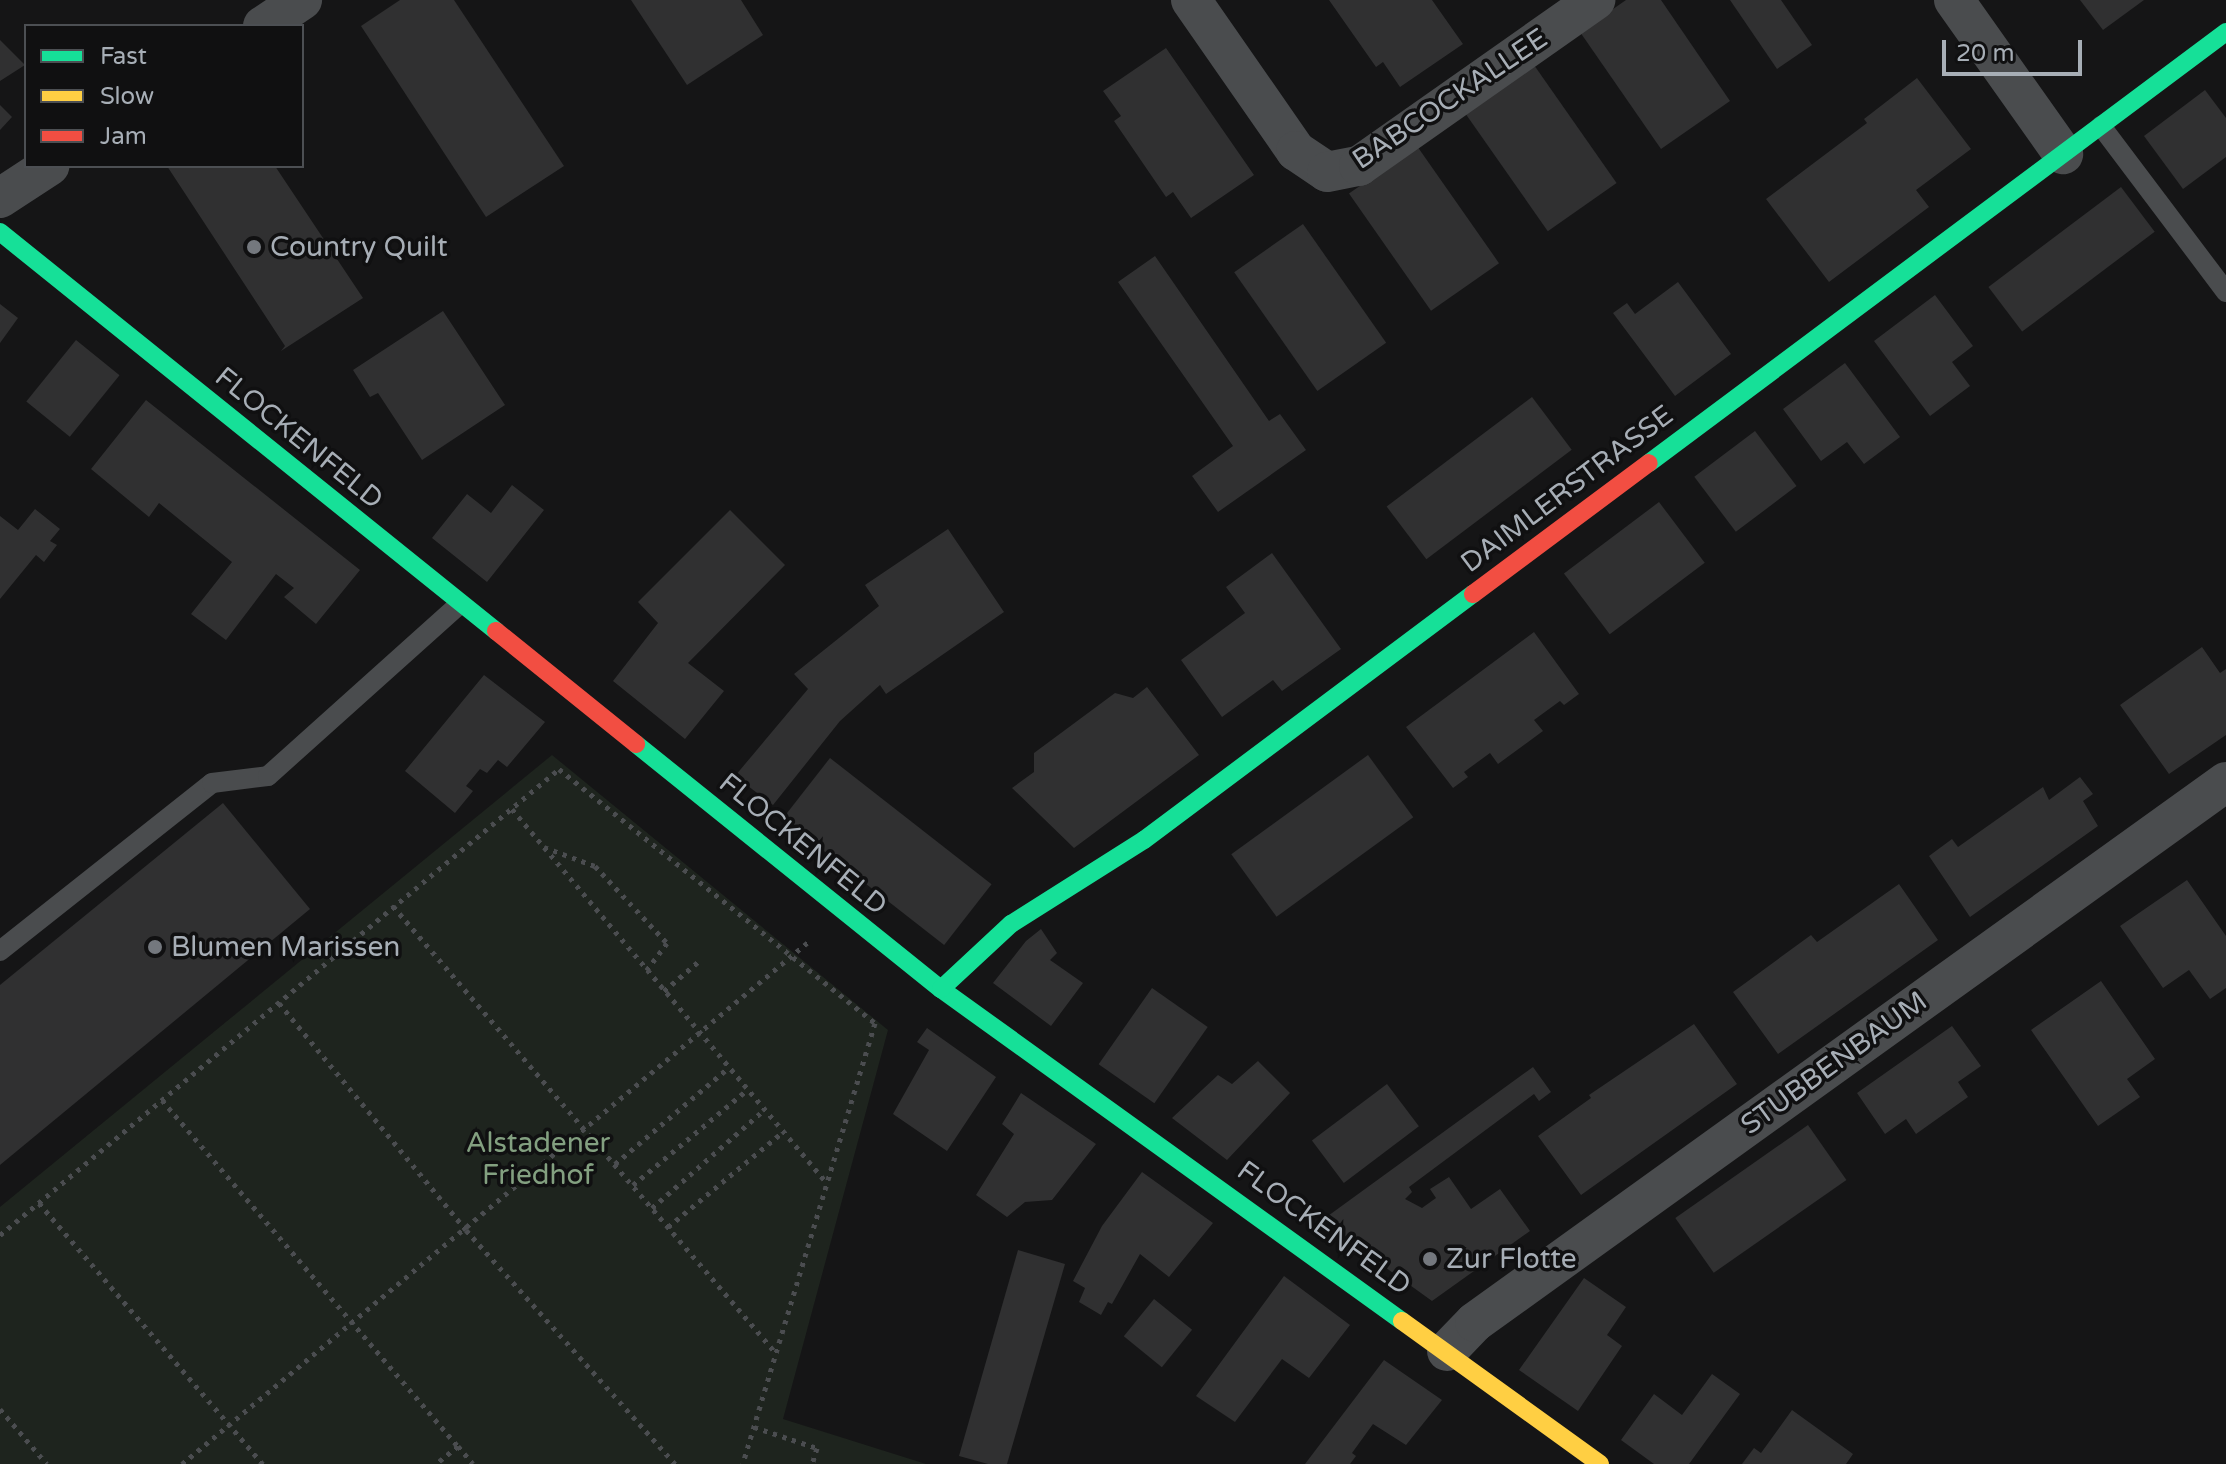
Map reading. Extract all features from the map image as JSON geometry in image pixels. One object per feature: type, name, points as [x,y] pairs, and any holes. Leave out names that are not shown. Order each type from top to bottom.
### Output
[{"type":"street","points":[[266,24],[302,0]]},
{"type":"street","name":"BABCOCKALLEE","points":[[1191,0],[1296,151],[1327,172],[1359,166],[1595,0]]},
{"type":"street","points":[[1954,0],[2063,154]]},
{"type":"street","name":"DAIMLERSTRASSE","points":[[941,989],[1011,924],[1144,840],[2226,32]]},
{"type":"street","points":[[0,198],[46,168]]},
{"type":"street","name":"FLOCKENFELD","points":[[0,232],[941,989],[1600,1464]]},
{"type":"street","name":"STUBBENBAUM","points":[[1447,1351],[1475,1322],[2226,782]]},
{"type":"lane","points":[[2101,126],[2226,292]]},
{"type":"lane","points":[[0,951],[212,783],[268,776],[460,604]]},
{"type":"path","points":[[0,1235],[559,769],[875,1023],[743,1464]]},
{"type":"path","points":[[512,809],[827,1183]]},
{"type":"path","points":[[544,847],[595,866],[667,943],[647,970]]},
{"type":"path","points":[[393,906],[775,1353]]},
{"type":"path","points":[[182,1464],[466,1230],[843,912]]},
{"type":"path","points":[[664,991],[698,962]]},
{"type":"path","points":[[279,1003],[466,1230],[675,1464]]},
{"type":"path","points":[[615,1164],[728,1068]]},
{"type":"path","points":[[633,1185],[747,1090]]},
{"type":"path","points":[[162,1100],[473,1464]]},
{"type":"path","points":[[652,1208],[764,1110]]},
{"type":"path","points":[[668,1227],[783,1132]]},
{"type":"path","points":[[39,1203],[263,1464]]},
{"type":"path","points":[[2,1414],[47,1464]]},
{"type":"path","points":[[754,1427],[817,1448],[812,1464]]},
{"type":"path","points":[[436,1464],[458,1446]]},
{"type":"green space","name":"Alstadener Friedhof","points":[[552,755],[888,1030],[783,1419],[926,1464],[0,1464],[0,1207]]},
{"type":"building","points":[[400,0],[454,0],[564,166],[486,217],[361,26]]},
{"type":"building","points":[[631,0],[741,0],[763,35],[687,85]]},
{"type":"building","points":[[1329,0],[1432,0],[1463,44],[1400,87],[1383,62],[1376,67]]},
{"type":"building","points":[[1626,0],[1661,0],[1730,101],[1661,149],[1580,32]]},
{"type":"building","points":[[1730,0],[1781,0],[1812,45],[1777,69]]},
{"type":"building","points":[[2080,0],[2144,0],[2103,30]]},
{"type":"building","points":[[0,40],[24,66],[0,81]]},
{"type":"building","points":[[1166,48],[1254,175],[1191,218],[1173,192],[1166,197],[1114,121],[1121,116],[1103,91]]},
{"type":"building","points":[[1534,65],[1617,183],[1548,231],[1465,113]]},
{"type":"building","points":[[1917,78],[1971,149],[1916,190],[1929,207],[1829,282],[1766,199],[1867,123],[1864,119]]},
{"type":"building","points":[[2205,90],[2226,118],[2226,157],[2183,189],[2144,136]]},
{"type":"building","points":[[0,105],[12,117],[0,130]]},
{"type":"building","points":[[1417,146],[1499,263],[1431,311],[1349,194]]},
{"type":"building","points":[[168,168],[276,168],[363,298],[281,351],[285,346]]},
{"type":"building","points":[[2121,187],[2155,232],[2022,332],[1988,287]]},
{"type":"building","points":[[1303,224],[1386,343],[1317,391],[1234,272]]},
{"type":"building","points":[[1155,256],[1269,421],[1280,414],[1306,450],[1218,512],[1192,476],[1233,446],[1118,282]]},
{"type":"building","points":[[1678,282],[1731,354],[1675,396],[1613,313],[1627,303],[1635,314]]},
{"type":"building","points":[[1935,295],[1973,346],[1952,362],[1970,386],[1930,416],[1874,341]]},
{"type":"building","points":[[0,304],[18,318],[0,343]]},
{"type":"building","points":[[443,311],[505,405],[422,460],[378,393],[370,397],[353,370]]},
{"type":"building","points":[[76,340],[120,375],[70,437],[26,401]]},
{"type":"building","points":[[1845,363],[1900,437],[1864,464],[1847,442],[1821,461],[1783,409]]},
{"type":"building","points":[[1532,397],[1572,450],[1426,559],[1387,507]]},
{"type":"building","points":[[146,400],[360,570],[316,624],[284,597],[294,588],[276,574],[226,640],[191,614],[232,562],[159,503],[149,517],[91,469]]},
{"type":"building","points":[[1755,431],[1797,486],[1736,532],[1694,477]]},
{"type":"building","points":[[512,485],[544,510],[487,582],[432,538],[467,494],[491,513]]},
{"type":"building","points":[[1659,502],[1705,563],[1610,634],[1564,574]]},
{"type":"building","points":[[35,509],[60,529],[50,541],[57,545],[44,562],[36,555],[0,599],[0,516],[18,530]]},
{"type":"building","points":[[730,510],[785,565],[688,663],[724,691],[685,739],[613,681],[658,623],[638,602]]},
{"type":"building","points":[[948,529],[1004,612],[886,694],[880,685],[840,721],[773,805],[735,776],[808,689],[794,674],[879,606],[865,585]]},
{"type":"building","points":[[1272,553],[1341,649],[1282,691],[1273,680],[1222,717],[1181,660],[1245,613],[1226,587]]},
{"type":"building","points":[[1534,632],[1579,694],[1564,705],[1560,701],[1534,720],[1543,731],[1498,764],[1490,753],[1464,772],[1468,777],[1453,788],[1406,727]]},
{"type":"building","points":[[2202,647],[2220,673],[2226,669],[2226,735],[2169,774],[2120,705]]},
{"type":"building","points":[[484,675],[545,722],[507,767],[498,760],[487,773],[480,769],[466,786],[473,791],[455,813],[405,771]]},
{"type":"building","points":[[1147,687],[1199,755],[1074,848],[1012,788],[1034,772],[1034,753],[1115,693],[1133,698]]},
{"type":"building","points":[[1368,755],[1413,817],[1277,917],[1231,854]]},
{"type":"building","points":[[830,758],[992,884],[944,945],[783,819]]},
{"type":"building","points":[[2080,777],[2093,794],[2083,801],[2098,826],[1970,917],[1929,856],[1952,839],[1958,847],[2043,787],[2049,800]]},
{"type":"building","name":"Blumen Marissen","points":[[223,803],[310,909],[0,1165],[0,985]]},
{"type":"building","points":[[2187,880],[2226,936],[2226,988],[2210,999],[2189,970],[2163,988],[2120,926]]},
{"type":"building","points":[[1899,884],[1938,940],[1778,1054],[1733,992],[1811,935],[1817,942]]},
{"type":"building","points":[[1041,929],[1057,953],[1050,960],[1083,983],[1051,1026],[993,983],[1026,941]]},
{"type":"building","points":[[2101,981],[2155,1059],[2127,1079],[2140,1097],[2098,1126],[2031,1030]]},
{"type":"building","points":[[1152,988],[1208,1027],[1154,1103],[1099,1064]]},
{"type":"building","points":[[1694,1024],[1737,1084],[1581,1195],[1538,1136],[1591,1098],[1589,1095]]},
{"type":"building","points":[[1952,1026],[1981,1066],[1958,1082],[1968,1097],[1916,1134],[1906,1119],[1885,1134],[1857,1093]]},
{"type":"building","points":[[927,1028],[996,1077],[947,1151],[893,1114],[929,1050],[917,1042]]},
{"type":"building","points":[[1258,1061],[1290,1093],[1227,1160],[1172,1118],[1218,1075],[1232,1084]]},
{"type":"building","points":[[1533,1067],[1551,1092],[1539,1101],[1534,1094],[1409,1187],[1412,1192],[1405,1199],[1422,1208],[1436,1198],[1430,1189],[1449,1177],[1471,1209],[1500,1189],[1530,1231],[1432,1301],[1321,1221]]},
{"type":"building","points":[[1387,1084],[1419,1126],[1344,1183],[1312,1141]]},
{"type":"building","points":[[1021,1093],[1096,1144],[1052,1200],[1025,1202],[1007,1217],[976,1195],[1014,1134],[1002,1124]]},
{"type":"building","points":[[1808,1125],[1846,1180],[1714,1273],[1675,1218]]},
{"type":"building","points":[[1142,1172],[1213,1223],[1169,1277],[1140,1254],[1112,1304],[1108,1302],[1101,1315],[1079,1302],[1085,1288],[1073,1281],[1102,1226]]},
{"type":"building","points":[[1018,1250],[1065,1264],[1007,1464],[988,1464],[959,1456]]},
{"type":"building","points":[[1284,1276],[1350,1325],[1309,1378],[1282,1359],[1235,1422],[1196,1396]]},
{"type":"building","points":[[1584,1278],[1626,1307],[1607,1335],[1622,1346],[1578,1411],[1519,1370]]},
{"type":"building","points":[[1154,1299],[1192,1330],[1162,1367],[1124,1336]]},
{"type":"building","points":[[1384,1360],[1442,1400],[1406,1445],[1373,1424],[1352,1453],[1356,1456],[1350,1464],[1305,1464]]},
{"type":"building","points":[[1712,1374],[1740,1394],[1689,1464],[1654,1464],[1621,1440],[1654,1394],[1682,1415]]},
{"type":"building","points":[[1792,1410],[1853,1454],[1846,1464],[1742,1464],[1754,1448],[1761,1453]]},
{"type":"traffic: fast","points":[[1649,463],[2226,32]]},
{"type":"traffic: fast","points":[[0,232],[496,631]]},
{"type":"traffic: fast","points":[[941,989],[1011,924],[1144,840],[1473,594]]},
{"type":"traffic: fast","points":[[636,744],[941,989],[1402,1321]]},
{"type":"traffic: slow","points":[[1402,1321],[1600,1464]]},
{"type":"traffic: jam","points":[[1473,594],[1649,463]]},
{"type":"traffic: jam","points":[[496,631],[636,744]]},
{"type":"place","name":"Country Quilt","points":[[254,247]]},
{"type":"place","name":"Blumen Marissen","points":[[155,947]]},
{"type":"place","name":"Zur Flotte","points":[[1430,1259]]}]
